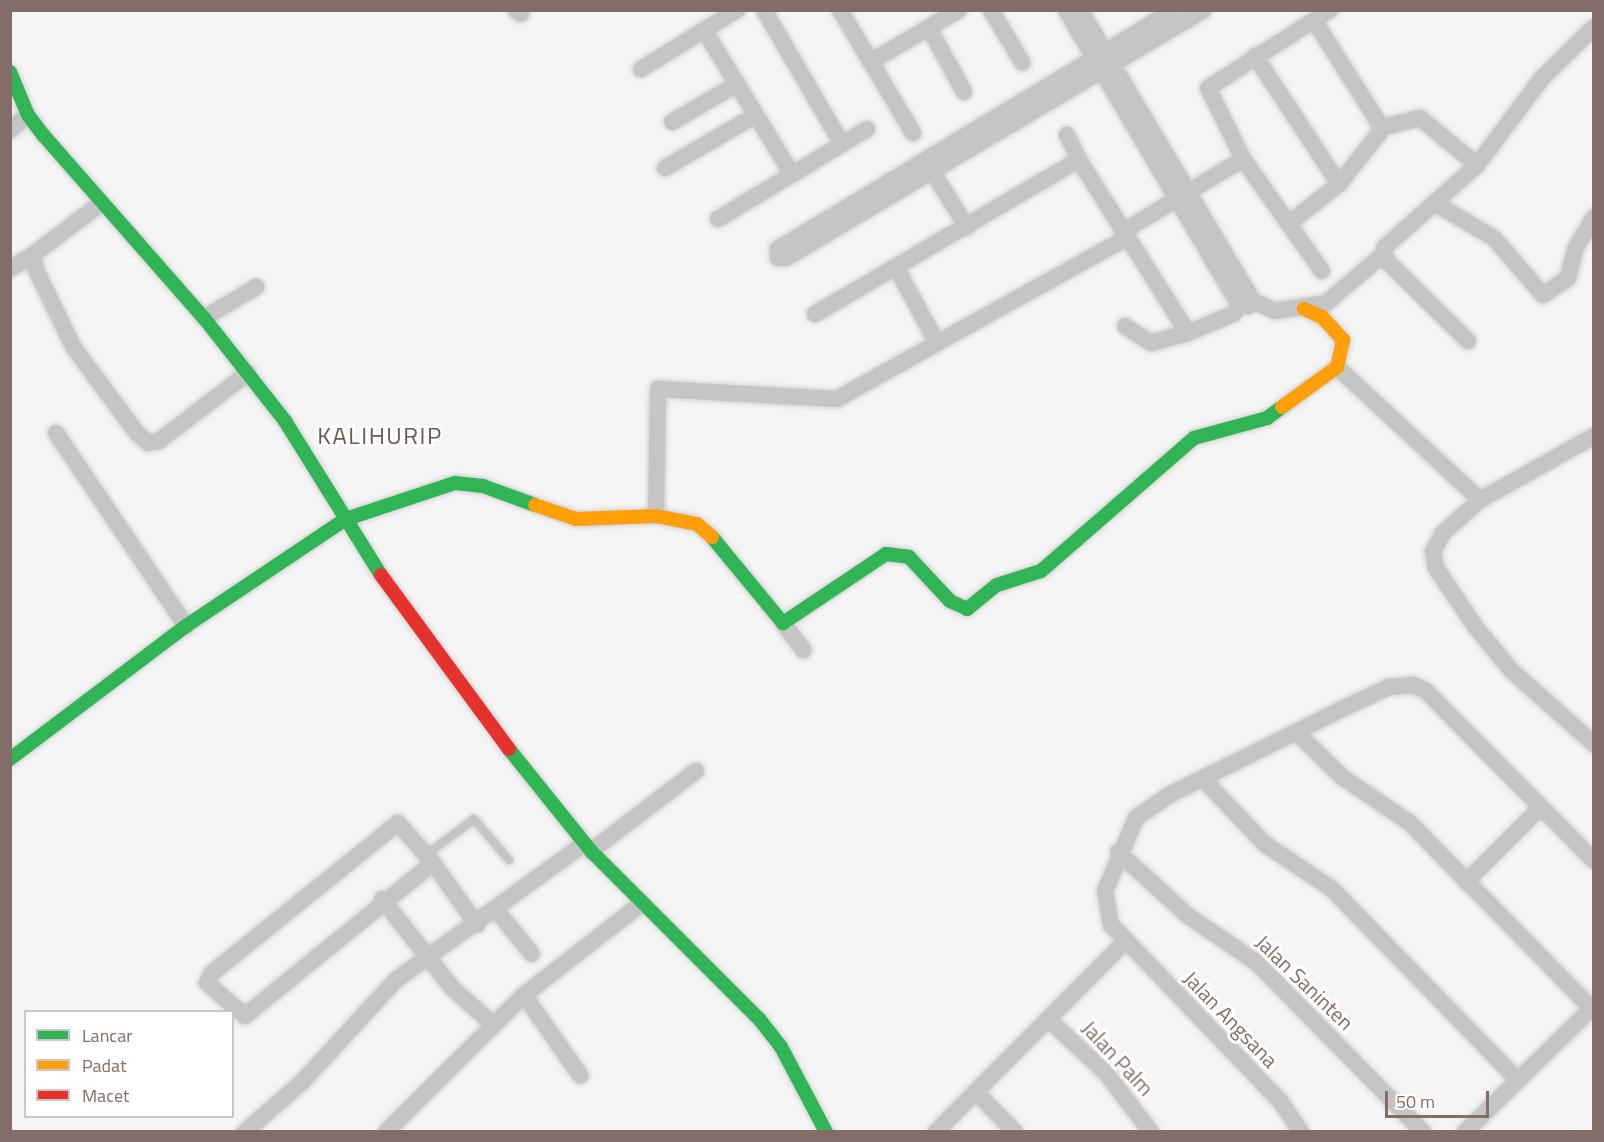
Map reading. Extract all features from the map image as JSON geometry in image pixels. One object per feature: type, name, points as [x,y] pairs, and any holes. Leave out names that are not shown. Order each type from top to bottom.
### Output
[{"type":"street","points":[[764,10],[842,144]]},
{"type":"street","points":[[840,10],[913,133]]},
{"type":"street","points":[[870,62],[959,10]]},
{"type":"street","points":[[1066,10],[1102,62],[1247,303],[1275,311],[1304,309],[1336,298],[1384,254],[1392,236],[1434,204],[1477,165],[1542,78],[1593,27]]},
{"type":"street","points":[[1080,10],[1102,62]]},
{"type":"street","points":[[1008,120],[932,171],[850,214],[1074,80],[1174,10]]},
{"type":"street","points":[[1102,62],[1203,10]]},
{"type":"street","points":[[1322,271],[1243,159],[1208,88],[1255,56],[1315,22],[1330,10]]},
{"type":"street","points":[[992,11],[1022,62]]},
{"type":"street","points":[[641,69],[727,13]]},
{"type":"street","points":[[1315,22],[1380,128]]},
{"type":"street","points":[[929,28],[964,92]]},
{"type":"street","points":[[704,30],[792,174]]},
{"type":"street","points":[[1255,56],[1339,184]]},
{"type":"street","points":[[10,72],[28,115],[100,204],[204,318],[248,374],[484,717],[588,847],[760,1020],[781,1047],[826,1131]]},
{"type":"street","points":[[672,122],[737,84]]},
{"type":"street","points":[[10,130],[28,115]]},
{"type":"street","points":[[665,168],[756,115]]},
{"type":"street","points":[[1288,224],[1339,184],[1380,128],[1420,118],[1477,165]]},
{"type":"street","points":[[718,219],[867,129]]},
{"type":"street","points":[[1067,135],[1079,160],[1124,235],[1188,333]]},
{"type":"street","points":[[656,516],[658,389],[837,399],[937,344],[1124,235],[1181,193],[1243,159]]},
{"type":"street","points":[[815,314],[897,269],[1079,160]]},
{"type":"street","points":[[932,171],[967,227]]},
{"type":"street","points":[[10,269],[34,255],[100,204]]},
{"type":"street","points":[[1434,204],[1494,238],[1544,296],[1568,278],[1575,249],[1593,217]]},
{"type":"street","points":[[1384,254],[1468,341]]},
{"type":"street","points":[[34,255],[45,296],[74,348],[148,443],[159,441],[248,374]]},
{"type":"street","points":[[897,269],[937,344]]},
{"type":"street","points":[[204,318],[255,287]]},
{"type":"street","points":[[1125,326],[1151,343],[1188,333],[1233,314],[1247,303]]},
{"type":"street","points":[[783,623],[886,554],[909,557],[950,601],[967,609],[997,585],[1041,571],[1194,438],[1267,418],[1337,367],[1343,340],[1322,317],[1304,309]]},
{"type":"street","points":[[1337,367],[1480,500]]},
{"type":"street","points":[[56,433],[186,626]]},
{"type":"street","points":[[1593,436],[1480,500],[1435,543],[1436,568],[1457,603],[1512,671],[1593,744]]},
{"type":"street","points":[[10,759],[186,626],[346,519],[445,485],[470,483],[576,519],[656,516],[697,524],[715,537],[803,650]]},
{"type":"street","name":"Jalan Angsana","points":[[1301,1131],[1280,1101],[1112,926],[1105,891],[1118,852],[1136,818],[1203,779],[1389,687],[1413,686],[1426,691],[1593,861]]},
{"type":"street","points":[[1298,734],[1342,777],[1390,805],[1592,1007],[1465,1131]]},
{"type":"street","points":[[245,1131],[303,1081],[396,980],[429,961],[497,910],[696,771]]},
{"type":"street","points":[[1203,779],[1264,844],[1332,889],[1517,1079]]},
{"type":"street","points":[[1466,882],[1540,808]]},
{"type":"street","points":[[430,859],[245,1016],[207,984],[212,973],[393,825],[403,827],[430,859],[477,925]]},
{"type":"street","name":"Jalan Saninten","points":[[1118,852],[1187,915],[1256,962],[1423,1131]]},
{"type":"street","points":[[382,899],[429,961],[493,1024]]},
{"type":"street","points":[[386,1131],[524,995],[642,903]]},
{"type":"street","points":[[497,910],[532,954]]},
{"type":"street","points":[[936,1131],[1125,942]]},
{"type":"street","points":[[524,995],[580,1076]]},
{"type":"street","name":"Jalan Palm","points":[[1048,1019],[1105,1072],[1151,1131]]},
{"type":"street","points":[[976,1092],[1015,1131]]},
{"type":"lane","points":[[430,859],[474,819],[509,860]]},
{"type":"traffic: fast","points":[[10,72],[28,115],[44,136],[204,318],[285,421],[381,575]]},
{"type":"traffic: fast","points":[[712,537],[783,623],[886,554],[909,557],[950,601],[967,609],[997,585],[1041,571],[1194,438],[1267,418],[1282,407]]},
{"type":"traffic: fast","points":[[10,759],[186,626],[346,519],[455,483],[483,486],[535,505]]},
{"type":"traffic: fast","points":[[509,749],[591,851],[760,1020],[781,1047],[826,1132]]},
{"type":"traffic: slow","points":[[1282,407],[1337,367],[1343,340],[1322,317],[1304,309]]},
{"type":"traffic: slow","points":[[535,505],[576,519],[656,516],[697,524],[712,537]]},
{"type":"traffic: jam","points":[[381,575],[509,749]]},
{"type":"district","name":"KALIHURIP","points":[[380,436]]}]
